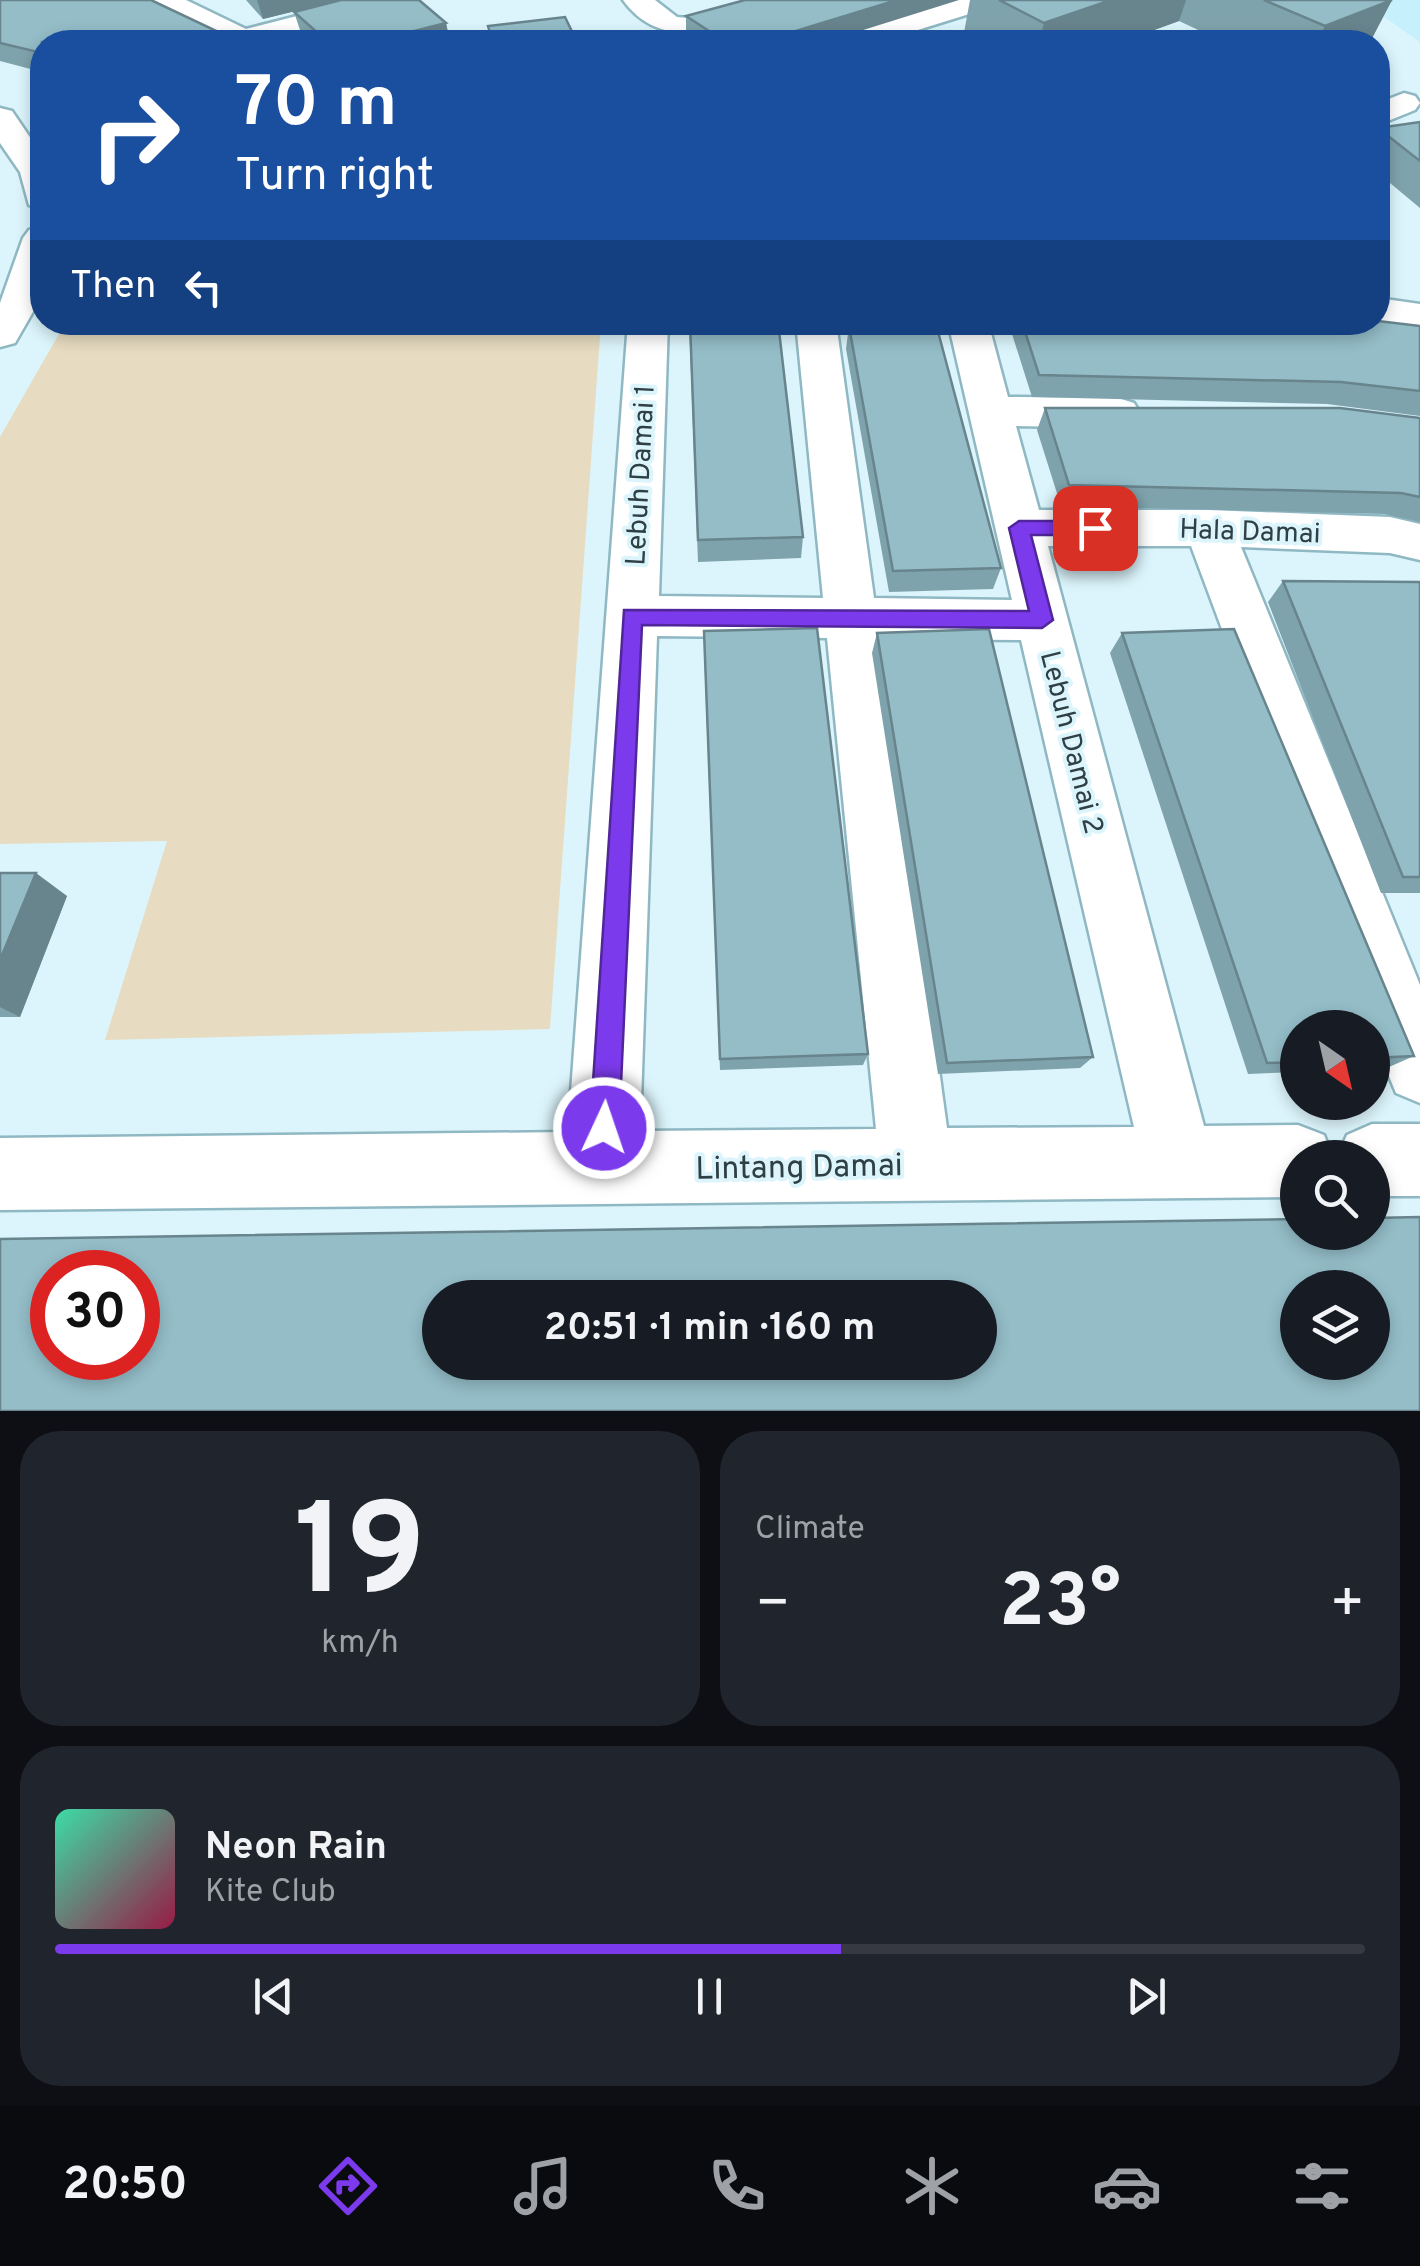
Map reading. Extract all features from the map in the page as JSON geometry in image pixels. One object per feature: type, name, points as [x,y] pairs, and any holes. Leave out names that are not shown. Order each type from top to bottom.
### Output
[{"type":"street","points":[[284,30],[393,0]]},
{"type":"street","points":[[637,0],[684,30]]},
{"type":"street","points":[[693,30],[786,0]]},
{"type":"street","points":[[889,30],[985,0]]},
{"type":"street","points":[[180,2],[230,30]]},
{"type":"street","points":[[948,30],[1020,6]]},
{"type":"street","points":[[0,118],[30,162]]},
{"type":"street","points":[[21,311],[30,280]]},
{"type":"street","points":[[1390,312],[1420,316]]},
{"type":"street","name":"Lebuh Damai 1","points":[[602,1168],[647,335]]},
{"type":"street","points":[[818,335],[916,1164]]},
{"type":"street","name":"Lebuh Damai 2","points":[[971,335],[1178,1162]]},
{"type":"street","points":[[990,411],[1164,414]]},
{"type":"street","name":"Hala Damai","points":[[1019,528],[1209,528],[1390,535],[1420,542]]},
{"type":"street","points":[[1209,528],[1420,1070]]},
{"type":"street","points":[[632,616],[1042,620]]},
{"type":"street","points":[[1390,1160],[1420,1160]]},
{"type":"street","name":"Lintang Damai","points":[[0,1174],[1280,1161]]},
{"type":"shaded area","points":[[1353,0],[1420,0],[1420,42],[1370,7]]},
{"type":"shaded area","points":[[58,335],[600,335],[550,1029],[105,1040],[167,841],[0,844],[0,437]]},
{"type":"building","points":[[0,0],[151,0],[214,30],[30,30],[30,50],[0,43]]},
{"type":"building","points":[[341,0],[419,0],[446,23],[418,30],[314,30],[294,12]]},
{"type":"building","points":[[745,0],[897,0],[799,30],[708,30],[686,16]]},
{"type":"building","points":[[999,0],[1111,0],[1044,23]]},
{"type":"building","points":[[1264,0],[1392,0],[1325,26]]},
{"type":"building","points":[[565,17],[571,30],[489,30],[488,26]]},
{"type":"building","points":[[1420,122],[1420,161],[1390,137],[1390,126]]},
{"type":"building","points":[[1390,322],[1420,326],[1420,391],[1341,382],[1039,375],[1026,335],[1390,335]]},
{"type":"building","points":[[690,335],[780,335],[803,537],[698,540]]},
{"type":"building","points":[[851,335],[939,335],[1001,568],[893,571]]},
{"type":"building","points":[[1045,408],[1340,408],[1420,418],[1420,497],[1401,493],[1069,485]]},
{"type":"building","points":[[1283,581],[1420,582],[1420,877],[1403,877]]},
{"type":"building","points":[[817,628],[868,1054],[720,1059],[704,631]]},
{"type":"building","points":[[989,629],[1093,1057],[947,1063],[877,633]]},
{"type":"building","points":[[1234,629],[1414,1056],[1390,1057],[1390,1010],[1280,1010],[1280,1063],[1267,1063],[1122,633]]},
{"type":"building","points":[[0,873],[36,873],[0,960]]},
{"type":"building","points":[[1420,1217],[1420,1411],[0,1411],[0,1239],[1280,1219],[1280,1250],[1390,1250],[1390,1218]]},
{"type":"route","points":[[604,1128],[632,616],[1042,620],[1019,528],[1095,528]]}]
